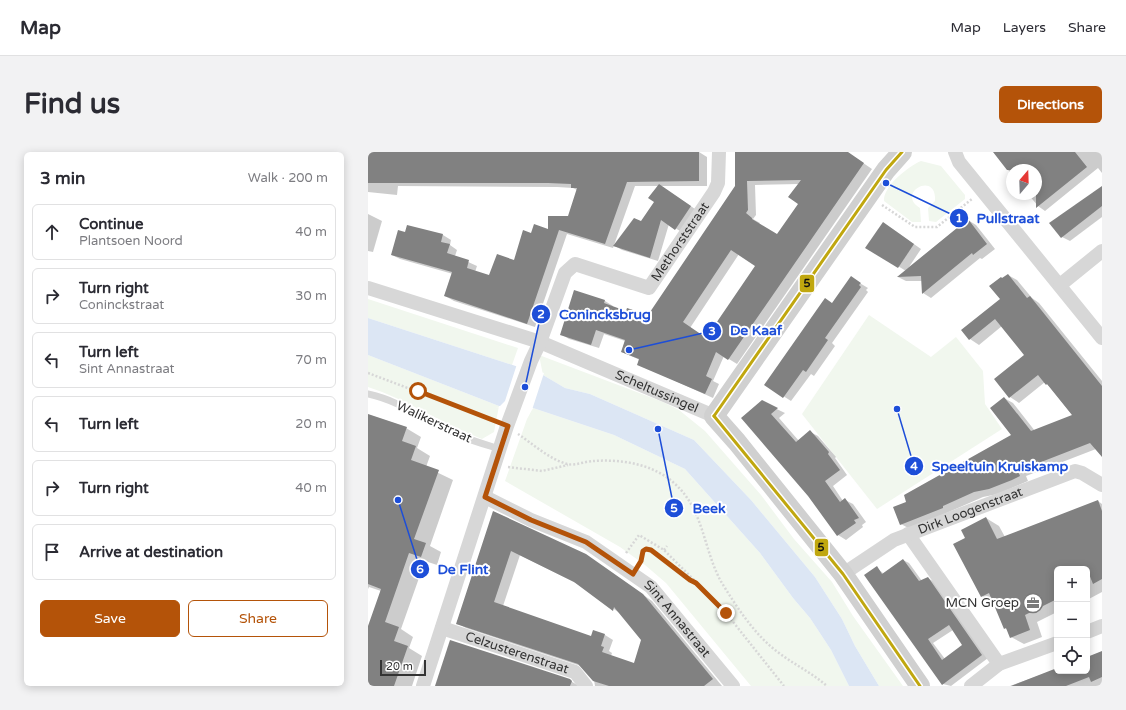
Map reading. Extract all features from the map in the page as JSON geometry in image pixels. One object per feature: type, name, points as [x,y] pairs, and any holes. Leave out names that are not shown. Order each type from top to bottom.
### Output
[{"type":"street","name":"Methorststraat","points":[[540,342],[564,273],[575,264],[649,288],[714,192],[718,182],[718,152]]},
{"type":"street","points":[[714,416],[886,170],[902,152]]},
{"type":"street","points":[[955,152],[959,162],[1102,338]]},
{"type":"street","points":[[1060,285],[1102,251]]},
{"type":"street","name":"Scheltussingel","points":[[368,288],[540,342],[714,416],[737,442],[843,574],[920,686]]},
{"type":"street","points":[[423,686],[500,449],[531,361],[540,342]]},
{"type":"street","name":"Dirk Loogenstraat","points":[[843,574],[894,540],[1075,471],[1082,473],[1102,485]]},
{"type":"street","name":"Sint Annastraat","points":[[485,497],[531,520],[586,542],[651,587],[726,684]]},
{"type":"street","points":[[908,534],[999,664]]},
{"type":"street","points":[[1090,631],[1102,626]]},
{"type":"street","name":"Celzusterenstraat","points":[[442,628],[575,672],[586,686]]},
{"type":"street","points":[[971,686],[999,664],[1054,644]]},
{"type":"lane","name":"Walikerstraat","points":[[368,394],[380,397],[418,413],[459,435],[500,449]]},
{"type":"path","points":[[868,196],[915,227],[937,227],[982,190]]},
{"type":"path","points":[[368,373],[510,420],[553,458],[569,465]]},
{"type":"path","points":[[495,466],[542,471],[594,461],[615,461],[645,466],[674,483],[691,502],[724,587],[748,622],[779,653],[818,678],[827,686]]},
{"type":"path","points":[[629,550],[639,535],[664,550],[726,613],[784,686]]},
{"type":"path","points":[[664,550],[668,546]]},
{"type":"path","points":[[633,574],[641,561],[643,551],[646,549],[655,552],[690,580],[696,583]]},
{"type":"shaded area","points":[[921,161],[941,166],[965,195],[965,199],[936,222],[929,221],[928,208],[935,201],[934,192],[930,187],[919,187],[914,191],[912,196],[914,202],[920,208],[921,222],[912,222],[884,201],[885,195],[892,183],[910,167]]},
{"type":"shaded area","points":[[368,299],[518,348],[512,365],[368,318]]},
{"type":"shaded area","points":[[869,315],[931,357],[956,337],[983,371],[985,404],[1002,429],[877,509],[802,414]]},
{"type":"shaded area","points":[[368,318],[543,375],[565,388],[590,394],[694,440],[751,500],[815,577],[842,619],[855,646],[879,686],[849,686],[831,650],[810,618],[793,598],[760,553],[685,469],[614,435],[533,408],[499,406],[368,355]]},
{"type":"shaded area","points":[[368,355],[499,406],[494,432],[482,439],[397,398],[368,387]]},
{"type":"shaded area","points":[[539,355],[663,402],[679,410],[705,431],[761,495],[794,539],[832,582],[853,616],[903,686],[879,686],[855,646],[842,619],[815,577],[751,500],[694,440],[590,394],[565,388],[543,375]]},
{"type":"shaded area","points":[[533,408],[614,435],[685,469],[760,553],[793,598],[810,618],[831,650],[849,686],[751,686],[666,583],[645,565],[620,547],[505,481],[527,419]]},
{"type":"pier","points":[[517,364],[544,373],[532,410],[495,407],[499,407],[505,401]]},
{"type":"building","points":[[368,152],[699,152],[699,181],[627,182],[605,244],[559,230],[527,324],[444,296],[452,272],[391,255],[398,230],[405,232],[407,225],[443,234],[441,242],[450,244],[447,253],[469,260],[467,268],[489,275],[497,254],[514,260],[523,230],[531,233],[534,224],[548,229],[548,216],[568,216],[577,188],[571,188],[571,184],[548,183],[368,183]]},
{"type":"building","points":[[735,152],[848,152],[864,163],[728,360],[716,352],[706,376],[712,379],[705,394],[637,365],[639,359],[621,352],[625,340],[596,330],[591,345],[560,335],[574,290],[605,300],[604,303],[626,311],[627,308],[648,315],[735,186]],"holes":[[[801,180],[788,197],[798,204],[777,234],[752,219],[746,213],[748,210],[747,181]],[[731,250],[755,266],[708,335],[705,337],[683,322]]]},
{"type":"building","points":[[993,152],[1075,152],[1087,167],[1036,208],[1036,200],[1042,200],[1042,164],[1006,164],[1006,169]]},
{"type":"building","points":[[659,184],[691,206],[675,230],[661,220],[650,258],[613,246],[634,218],[641,221],[654,202],[648,198]]},
{"type":"building","points":[[1102,186],[1102,206],[1061,238],[1049,223]]},
{"type":"building","points":[[968,219],[987,244],[973,255],[972,253],[922,294],[921,276],[897,277]]},
{"type":"building","points":[[883,222],[914,244],[898,268],[865,248]]},
{"type":"building","points":[[1008,274],[1027,298],[1030,296],[1102,386],[1102,457],[1090,443],[1018,471],[1020,476],[1012,480],[989,489],[974,492],[943,506],[943,508],[900,525],[893,507],[906,502],[904,495],[1011,435],[990,408],[1004,397],[1031,431],[1072,415],[1038,375],[1009,398],[994,379],[1024,355],[995,319],[969,340],[961,330],[1000,299],[989,286],[1001,277],[1002,278]]},
{"type":"building","points":[[851,276],[861,283],[859,285],[861,287],[825,338],[828,340],[806,372],[803,370],[783,398],[764,385],[825,298],[832,303]]},
{"type":"building","points":[[762,400],[778,408],[771,414],[796,442],[810,430],[829,452],[828,454],[840,470],[825,481],[840,502],[845,498],[859,518],[854,520],[856,523],[837,536],[808,496],[741,418]]},
{"type":"building","points":[[368,414],[407,427],[402,441],[416,446],[411,460],[439,470],[414,539],[426,543],[421,557],[409,553],[385,622],[399,627],[394,641],[408,646],[394,686],[368,686],[368,626],[381,589],[368,584]]},
{"type":"building","points":[[1098,500],[1102,511],[1102,579],[1093,584],[1090,576],[1090,566],[1054,566],[1054,600],[1025,615],[1030,630],[1010,638],[1006,628],[1004,629],[989,593],[981,597],[953,544],[965,538],[961,530],[986,517],[997,539]]},
{"type":"building","points":[[493,511],[586,554],[643,594],[713,679],[704,686],[609,686],[593,681],[578,664],[456,624]],"holes":[[[511,551],[574,582],[613,611],[614,607],[641,640],[634,663],[602,652],[604,647],[601,646],[605,634],[593,630],[591,636],[494,602]]]},
{"type":"building","points":[[903,559],[919,581],[928,577],[982,655],[942,685],[864,575],[877,566],[882,574]],"holes":[[[949,625],[962,645],[942,660],[928,639]]]},
{"type":"building","points":[[450,640],[570,679],[572,681],[570,686],[435,686]]},
{"type":"building","points":[[1102,651],[1102,677],[1091,682],[1089,677],[1066,686],[1011,686],[1054,669],[1054,674],[1090,674],[1090,656]]},
{"type":"transit line","name":"5","points":[[714,416],[886,170],[902,152]]},
{"type":"transit line","name":"5","points":[[714,416],[843,574],[920,686]]},
{"type":"place","name":"Pullstraat","points":[[886,183]]},
{"type":"place","name":"De Kaaf","points":[[629,350]]},
{"type":"place","name":"Conincksbrug","points":[[525,387]]},
{"type":"place","name":"Speeltuin Kruiskamp","points":[[897,409]]},
{"type":"place","name":"Beek","points":[[658,429]]},
{"type":"place","name":"De Flint","points":[[398,500]]},
{"type":"place","name":"MCN Groep","points":[[1033,603]]},
{"type":"route","points":[[418,391],[508,426],[485,497],[531,520],[586,542],[633,574],[641,561],[643,551],[646,549],[651,550],[696,583],[726,613]]}]
